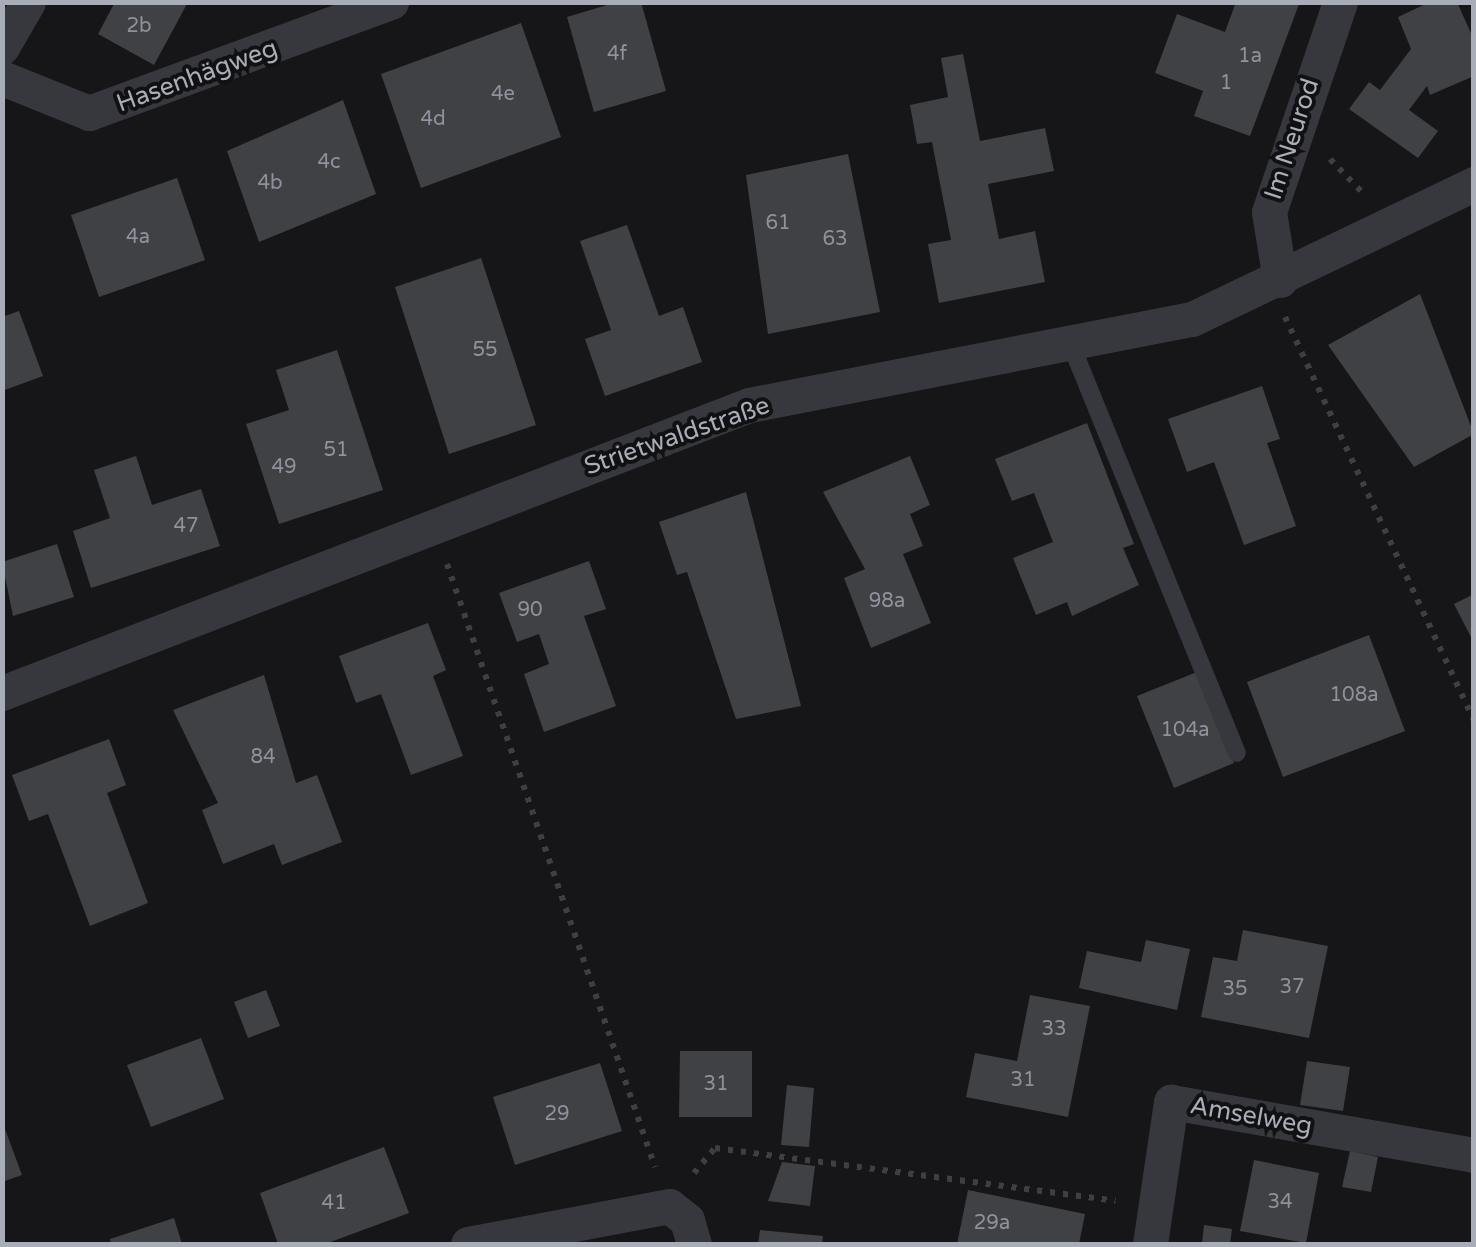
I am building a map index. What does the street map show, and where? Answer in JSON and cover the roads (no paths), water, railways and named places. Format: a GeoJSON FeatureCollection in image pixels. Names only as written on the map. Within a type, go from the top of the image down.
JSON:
{"type":"FeatureCollection","features":[{"type":"Feature","properties":{"kind":"street"},"geometry":{"type":"LineString","coordinates":[[2,47],[28,2]]}},
{"type":"Feature","properties":{"kind":"street","name":"Hasenhägweg"},"geometry":{"type":"LineString","coordinates":[[2,78],[90,113],[392,2]]}},
{"type":"Feature","properties":{"kind":"street","name":"Im Neurod"},"geometry":{"type":"LineString","coordinates":[[1274,282],[1270,212],[1292,128],[1340,2]]}},
{"type":"Feature","properties":{"kind":"street","name":"Strietwaldstraße"},"geometry":{"type":"LineString","coordinates":[[2,693],[749,406],[1072,347],[1192,320],[1474,184]]}},
{"type":"Feature","properties":{"kind":"street","name":"Amselweg"},"geometry":{"type":"LineString","coordinates":[[1150,1244],[1171,1102],[1474,1154]]}},
{"type":"Feature","properties":{"kind":"street"},"geometry":{"type":"LineString","coordinates":[[468,1244],[668,1206],[687,1220],[694,1244]]}},
{"type":"Feature","properties":{"kind":"lane"},"geometry":{"type":"LineString","coordinates":[[1072,347],[1237,753]]}}]}
